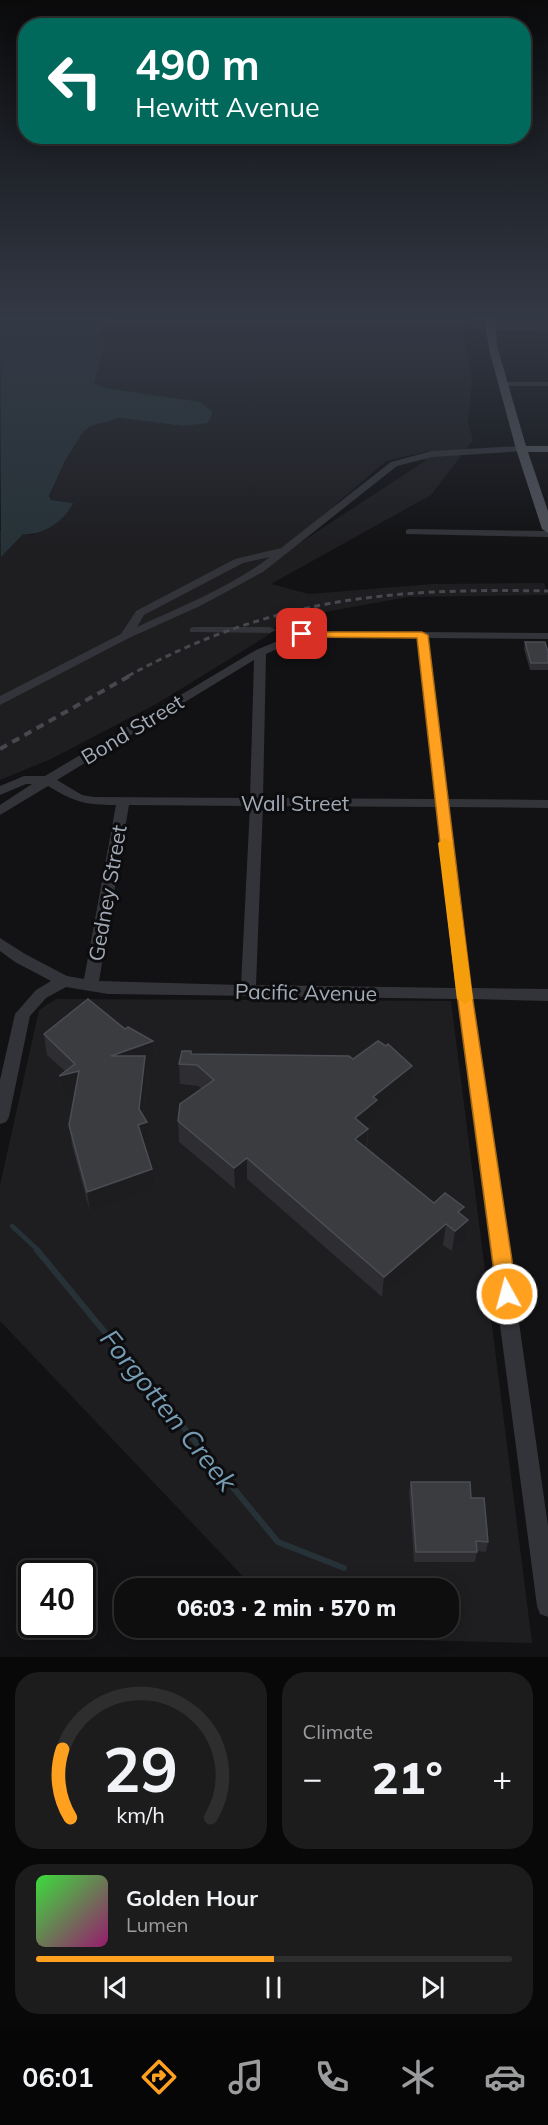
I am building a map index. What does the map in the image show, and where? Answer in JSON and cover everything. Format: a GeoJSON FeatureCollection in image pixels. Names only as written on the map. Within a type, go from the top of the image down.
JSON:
{"type":"FeatureCollection","features":[{"type":"Feature","properties":{"kind":"main road"},"geometry":{"type":"LineString","coordinates":[[506,393],[548,531]]}},
{"type":"Feature","properties":{"kind":"main road"},"geometry":{"type":"LineString","coordinates":[[521,449],[548,449]]}},
{"type":"Feature","properties":{"kind":"street"},"geometry":{"type":"LineString","coordinates":[[0,701],[125,636],[196,604],[259,570],[394,464],[432,454],[471,450],[521,449]]}},
{"type":"Feature","properties":{"kind":"street"},"geometry":{"type":"LineString","coordinates":[[409,532],[548,531]]}},
{"type":"Feature","properties":{"kind":"street"},"geometry":{"type":"LineString","coordinates":[[125,636],[140,613],[239,561],[284,550]]}},
{"type":"Feature","properties":{"kind":"street"},"geometry":{"type":"LineString","coordinates":[[175,595],[196,604]]}},
{"type":"Feature","properties":{"kind":"street"},"geometry":{"type":"LineString","coordinates":[[194,630],[270,630]]}},
{"type":"Feature","properties":{"kind":"street","name":"Bond Street"},"geometry":{"type":"LineString","coordinates":[[0,791],[24,780],[47,780],[260,652],[302,634],[422,635]]}},
{"type":"Feature","properties":{"kind":"street"},"geometry":{"type":"LineString","coordinates":[[548,636],[422,635],[464,994],[548,1606]]}},
{"type":"Feature","properties":{"kind":"street"},"geometry":{"type":"LineString","coordinates":[[248,990],[260,652]]}},
{"type":"Feature","properties":{"kind":"street"},"geometry":{"type":"LineString","coordinates":[[0,811],[47,780]]}},
{"type":"Feature","properties":{"kind":"street","name":"Wall Street"},"geometry":{"type":"LineString","coordinates":[[47,780],[78,798],[123,801],[548,804]]}},
{"type":"Feature","properties":{"kind":"street","name":"Gedney Street"},"geometry":{"type":"LineString","coordinates":[[91,985],[123,801]]}},
{"type":"Feature","properties":{"kind":"street","name":"Pacific Avenue"},"geometry":{"type":"LineString","coordinates":[[0,944],[20,958],[64,981],[91,985],[548,995]]}},
{"type":"Feature","properties":{"kind":"street"},"geometry":{"type":"LineString","coordinates":[[0,1117],[23,1014],[41,994],[64,981]]}},
{"type":"Feature","properties":{"kind":"shaded area"},"geometry":{"type":"Polygon","coordinates":[[[0,393],[142,393],[200,402],[213,412],[208,423],[183,426],[120,418],[91,426],[83,432],[65,461],[49,496],[51,500],[73,503],[69,510],[59,521],[45,530],[23,534],[1,557],[0,393]]]}},
{"type":"Feature","properties":{"kind":"shaded area"},"geometry":{"type":"Polygon","coordinates":[[[134,393],[471,393],[468,422],[473,440],[431,495],[271,584],[309,594],[432,584],[544,583],[548,595],[408,597],[280,620],[270,634],[158,703],[51,759],[0,780],[0,530],[33,535],[72,503],[51,500],[49,496],[65,461],[83,432],[91,426],[120,418],[183,426],[208,422],[213,412],[207,407],[134,393]],[[428,451],[386,461],[266,565],[425,461],[428,451]]]}},
{"type":"Feature","properties":{"kind":"shaded area"},"geometry":{"type":"Polygon","coordinates":[[[56,999],[451,1001],[532,1643],[339,1638],[459,1638],[459,1578],[244,1578],[0,1321],[0,1185],[39,1010],[56,999]]]}},
{"type":"Feature","properties":{"kind":"building"},"geometry":{"type":"Polygon","coordinates":[[[525,642],[545,642],[548,663],[531,663],[525,642]]]}},
{"type":"Feature","properties":{"kind":"building"},"geometry":{"type":"Polygon","coordinates":[[[88,999],[125,1029],[128,1027],[153,1041],[111,1056],[145,1056],[139,1109],[147,1122],[138,1125],[152,1169],[87,1192],[69,1125],[79,1071],[59,1076],[75,1064],[44,1034],[88,999]]]}},
{"type":"Feature","properties":{"kind":"building"},"geometry":{"type":"Polygon","coordinates":[[[378,1041],[386,1046],[388,1044],[412,1066],[373,1097],[377,1100],[355,1118],[368,1129],[355,1139],[434,1203],[445,1193],[464,1207],[458,1212],[468,1220],[455,1231],[446,1224],[384,1277],[247,1158],[234,1168],[178,1121],[180,1104],[214,1080],[197,1065],[179,1064],[182,1051],[191,1051],[191,1054],[349,1056],[353,1059],[378,1041]]]}},
{"type":"Feature","properties":{"kind":"building"},"geometry":{"type":"Polygon","coordinates":[[[411,1482],[470,1482],[471,1498],[484,1498],[488,1542],[476,1541],[477,1552],[416,1552],[411,1482]]]}},
{"type":"Feature","properties":{"kind":"waterway","name":"Forgotten Creek"},"geometry":{"type":"LineString","coordinates":[[12,1226],[39,1251]]}},
{"type":"Feature","properties":{"kind":"waterway","name":"Forgotten Creek"},"geometry":{"type":"LineString","coordinates":[[37,1250],[278,1542],[344,1568]]}},
{"type":"Feature","properties":{"kind":"railway"},"geometry":{"type":"LineString","coordinates":[[128,676],[181,650],[232,629],[282,614],[332,603],[435,592],[548,591]]}},
{"type":"Feature","properties":{"kind":"railway"},"geometry":{"type":"LineString","coordinates":[[0,749],[131,675]]}},
{"type":"Feature","properties":{"kind":"slow traffic"},"geometry":{"type":"LineString","coordinates":[[445,843],[465,999]]}},
{"type":"Feature","properties":{"kind":"route"},"geometry":{"type":"LineString","coordinates":[[302,634],[422,635],[464,994],[507,1294]]}}]}
